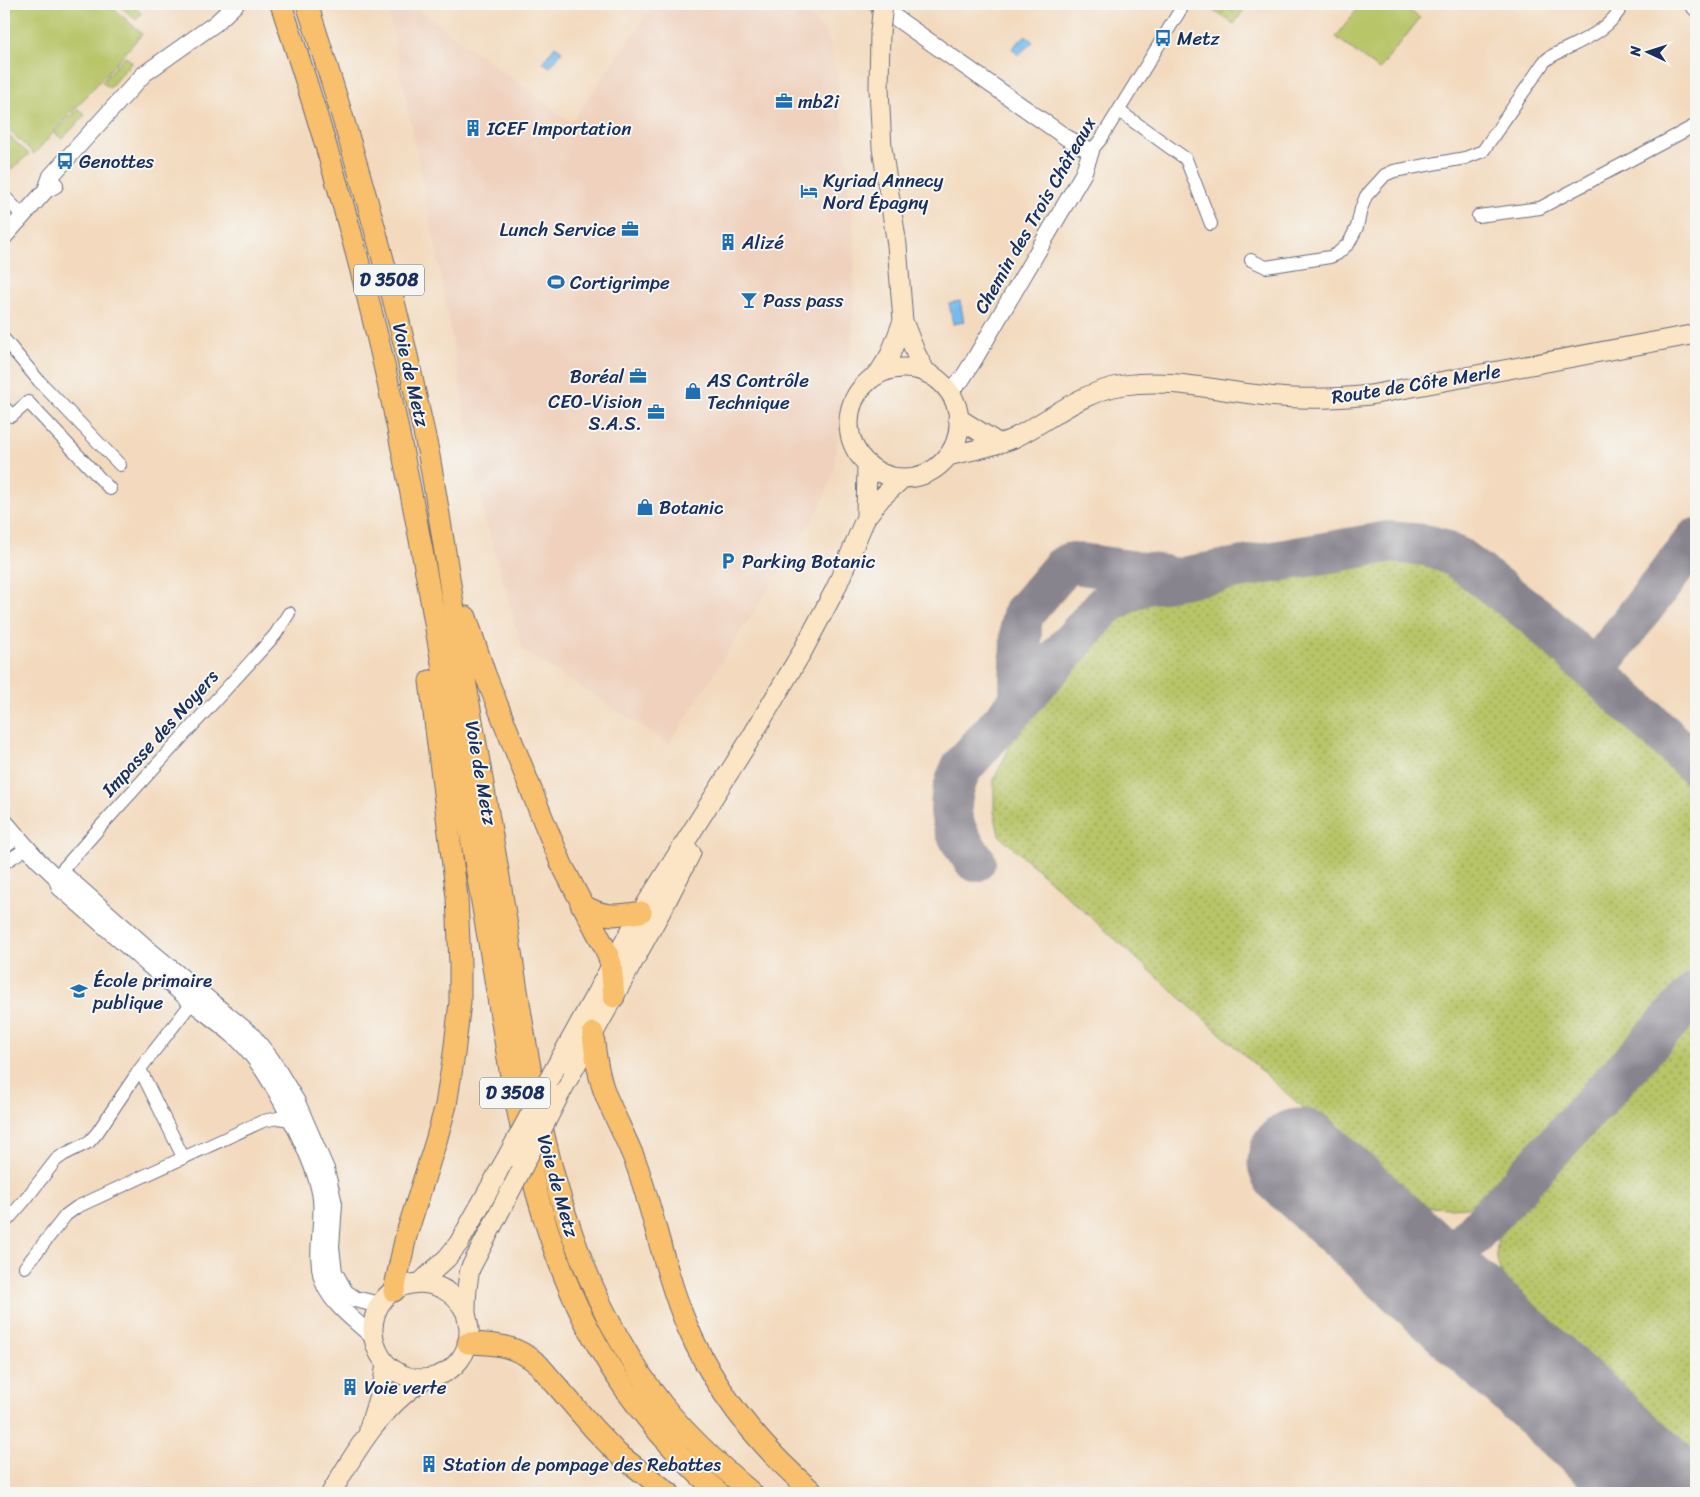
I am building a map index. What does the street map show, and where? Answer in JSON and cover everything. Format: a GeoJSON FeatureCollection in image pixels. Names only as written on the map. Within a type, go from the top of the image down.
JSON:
{"type":"FeatureCollection","features":[{"type":"Feature","properties":{"kind":"highway","name":"Voie de Metz"},"geometry":{"type":"LineString","coordinates":[[281,4],[320,125],[351,234],[374,321],[402,444],[515,1095],[543,1214],[573,1296],[585,1322],[613,1371],[627,1392],[670,1445],[696,1473],[719,1493]]}},
{"type":"Feature","properties":{"kind":"highway","name":"Voie de Metz"},"geometry":{"type":"LineString","coordinates":[[307,4],[347,127],[387,273],[427,449],[534,1086],[543,1131],[567,1222],[600,1305],[635,1366],[663,1405],[703,1450],[752,1493]]}},
{"type":"Feature","properties":{"kind":"highway"},"geometry":{"type":"LineString","coordinates":[[387,1298],[436,1141],[448,1091],[457,1031],[460,964],[457,897],[402,444]]}},
{"type":"Feature","properties":{"kind":"highway"},"geometry":{"type":"LineString","coordinates":[[447,562],[488,683],[545,825],[562,865],[611,964],[614,997]]}},
{"type":"Feature","properties":{"kind":"highway"},"geometry":{"type":"LineString","coordinates":[[581,904],[600,914],[618,916],[641,912]]}},
{"type":"Feature","properties":{"kind":"highway"},"geometry":{"type":"LineString","coordinates":[[593,1033],[597,1066],[606,1095],[636,1165],[677,1300],[694,1343],[720,1387],[747,1425],[784,1466],[814,1493]]}},
{"type":"Feature","properties":{"kind":"highway"},"geometry":{"type":"LineString","coordinates":[[468,1343],[502,1345],[528,1356],[551,1378],[618,1454],[670,1493]]}},
{"type":"Feature","properties":{"kind":"main road"},"geometry":{"type":"LineString","coordinates":[[883,4],[880,32],[879,88],[882,148],[897,245],[903,321],[926,373]]}},
{"type":"Feature","properties":{"kind":"main road"},"geometry":{"type":"LineString","coordinates":[[878,374],[890,355],[903,321]]}},
{"type":"Feature","properties":{"kind":"main road","name":"Route de Côte Merle"},"geometry":{"type":"LineString","coordinates":[[948,456],[1017,437],[1081,399],[1102,390],[1122,386],[1165,383],[1260,396],[1310,399],[1341,398],[1370,395],[1696,334]]}},
{"type":"Feature","properties":{"kind":"main road"},"geometry":{"type":"LineString","coordinates":[[910,368],[926,373],[940,382],[949,392],[956,406],[958,431],[948,456],[936,468],[920,476],[890,477],[878,472],[867,464],[856,451],[850,435],[849,417],[852,404],[858,392],[878,374],[894,369],[910,368]]}},
{"type":"Feature","properties":{"kind":"main road"},"geometry":{"type":"LineString","coordinates":[[958,418],[998,443]]}},
{"type":"Feature","properties":{"kind":"main road"},"geometry":{"type":"LineString","coordinates":[[866,518],[867,464]]}},
{"type":"Feature","properties":{"kind":"main road"},"geometry":{"type":"LineString","coordinates":[[420,1282],[447,1258],[459,1243],[641,912],[749,741],[828,604],[866,518],[881,498],[903,478]]}},
{"type":"Feature","properties":{"kind":"main road"},"geometry":{"type":"LineString","coordinates":[[466,1314],[467,1282],[470,1269],[560,1094],[664,906],[749,741]]}},
{"type":"Feature","properties":{"kind":"main road"},"geometry":{"type":"LineString","coordinates":[[420,1282],[439,1286],[448,1291],[462,1305],[469,1323],[468,1343],[464,1353],[452,1368],[434,1378],[414,1379],[404,1376],[386,1364],[378,1352],[373,1326],[387,1298],[411,1284],[420,1282]]}},
{"type":"Feature","properties":{"kind":"main road"},"geometry":{"type":"LineString","coordinates":[[367,1434],[383,1382],[386,1364]]}},
{"type":"Feature","properties":{"kind":"main road"},"geometry":{"type":"LineString","coordinates":[[331,1493],[367,1434],[408,1390],[425,1379]]}},
{"type":"Feature","properties":{"kind":"street"},"geometry":{"type":"LineString","coordinates":[[876,4],[1067,138],[1091,151]]}},
{"type":"Feature","properties":{"kind":"street","name":"Chemin des Trois Châteaux"},"geometry":{"type":"LineString","coordinates":[[949,392],[962,379],[974,360],[1083,174],[1091,151],[1119,111],[1184,4]]}},
{"type":"Feature","properties":{"kind":"street"},"geometry":{"type":"LineString","coordinates":[[1251,260],[1266,267],[1330,257],[1337,254],[1352,238],[1363,202],[1379,180],[1389,172],[1466,158],[1483,151],[1544,62],[1606,27],[1618,14],[1623,4]]}},
{"type":"Feature","properties":{"kind":"street"},"geometry":{"type":"LineString","coordinates":[[1689,4],[1696,11]]}},
{"type":"Feature","properties":{"kind":"street"},"geometry":{"type":"LineString","coordinates":[[4,236],[46,190],[58,183],[153,82],[171,55],[209,29],[231,9]]}},
{"type":"Feature","properties":{"kind":"street"},"geometry":{"type":"LineString","coordinates":[[1119,111],[1186,159],[1211,224]]}},
{"type":"Feature","properties":{"kind":"street"},"geometry":{"type":"LineString","coordinates":[[1478,216],[1540,208],[1696,126]]}},
{"type":"Feature","properties":{"kind":"street"},"geometry":{"type":"LineString","coordinates":[[4,196],[23,216]]}},
{"type":"Feature","properties":{"kind":"street"},"geometry":{"type":"LineString","coordinates":[[4,340],[39,381],[120,465]]}},
{"type":"Feature","properties":{"kind":"street"},"geometry":{"type":"LineString","coordinates":[[4,407],[12,416],[28,402],[110,489]]}},
{"type":"Feature","properties":{"kind":"street","name":"Impasse des Noyers"},"geometry":{"type":"LineString","coordinates":[[56,877],[275,635],[288,613]]}},
{"type":"Feature","properties":{"kind":"street"},"geometry":{"type":"LineString","coordinates":[[4,821],[22,843],[56,877],[68,878],[196,998],[234,1035],[261,1067],[290,1120],[319,1184],[322,1209],[320,1261],[321,1276],[325,1286],[331,1296],[374,1338]]}},
{"type":"Feature","properties":{"kind":"street"},"geometry":{"type":"LineString","coordinates":[[4,847],[22,843]]}},
{"type":"Feature","properties":{"kind":"street"},"geometry":{"type":"LineString","coordinates":[[4,863],[22,843]]}},
{"type":"Feature","properties":{"kind":"street"},"geometry":{"type":"LineString","coordinates":[[196,998],[252,1035],[271,1059],[297,1102],[326,1169],[330,1184],[334,1204],[331,1247],[334,1272],[345,1292],[355,1299],[387,1298]]}},
{"type":"Feature","properties":{"kind":"street"},"geometry":{"type":"LineString","coordinates":[[4,1224],[56,1160],[89,1142],[97,1133],[140,1069],[196,998]]}},
{"type":"Feature","properties":{"kind":"street"},"geometry":{"type":"LineString","coordinates":[[140,1069],[183,1157]]}},
{"type":"Feature","properties":{"kind":"street"},"geometry":{"type":"LineString","coordinates":[[25,1267],[71,1210],[263,1121],[278,1118],[290,1120]]}},
{"type":"Feature","properties":{"kind":"shaded area"},"geometry":{"type":"Polygon","coordinates":[[[387,4],[411,4],[571,122],[655,4],[797,4],[825,30],[832,50],[840,96],[855,244],[853,328],[833,473],[820,508],[669,744],[523,650],[483,511],[434,239],[387,4]]]}},
{"type":"Feature","properties":{"kind":"green space"},"geometry":{"type":"Polygon","coordinates":[[[16,4],[109,4],[142,34],[34,154],[4,125],[4,18],[16,4]]]}},
{"type":"Feature","properties":{"kind":"green space"},"geometry":{"type":"Polygon","coordinates":[[[118,4],[131,4],[141,13],[136,20],[118,4]]]}},
{"type":"Feature","properties":{"kind":"green space"},"geometry":{"type":"Polygon","coordinates":[[[1203,4],[1248,4],[1234,24],[1203,4]]]}},
{"type":"Feature","properties":{"kind":"green space"},"geometry":{"type":"Polygon","coordinates":[[[1361,4],[1407,4],[1407,9],[1420,18],[1379,70],[1336,37],[1361,4]]]}},
{"type":"Feature","properties":{"kind":"green space"},"geometry":{"type":"Polygon","coordinates":[[[125,56],[132,62],[109,88],[102,82],[125,56]]]}},
{"type":"Feature","properties":{"kind":"green space"},"geometry":{"type":"Polygon","coordinates":[[[78,109],[85,115],[62,139],[55,133],[78,109]]]}},
{"type":"Feature","properties":{"kind":"green space"},"geometry":{"type":"Polygon","coordinates":[[[4,132],[29,154],[6,174],[4,172],[4,132]]]}},
{"type":"Feature","properties":{"kind":"green space"},"geometry":{"type":"Polygon","coordinates":[[[1391,560],[1421,563],[1436,567],[1461,581],[1542,646],[1696,780],[1696,965],[1490,1193],[1467,1207],[1429,1207],[1398,1193],[999,835],[994,812],[994,779],[1013,740],[1101,635],[1126,616],[1173,596],[1391,560]]]}},
{"type":"Feature","properties":{"kind":"green space"},"geometry":{"type":"Polygon","coordinates":[[[1696,1022],[1696,1469],[1526,1312],[1502,1276],[1497,1252],[1498,1240],[1513,1213],[1696,1022]]]}},
{"type":"Feature","properties":{"kind":"water"},"geometry":{"type":"Polygon","coordinates":[[[1026,35],[1033,42],[1018,55],[1012,48],[1026,35]]]}},
{"type":"Feature","properties":{"kind":"water"},"geometry":{"type":"Polygon","coordinates":[[[555,46],[562,51],[550,67],[543,62],[555,46]]]}},
{"type":"Feature","properties":{"kind":"water"},"geometry":{"type":"Polygon","coordinates":[[[960,301],[964,322],[953,324],[949,303],[960,301]]]}},
{"type":"Feature","properties":{"kind":"taxiway"},"geometry":{"type":"LineString","coordinates":[[1594,671],[1696,539]]}},
{"type":"Feature","properties":{"kind":"taxiway"},"geometry":{"type":"LineString","coordinates":[[975,861],[959,837],[952,816],[952,794],[962,767],[1106,604],[1141,585],[1388,542],[1425,545],[1437,548],[1458,558],[1536,617],[1696,765]]}},
{"type":"Feature","properties":{"kind":"taxiway"},"geometry":{"type":"LineString","coordinates":[[1020,701],[1021,624],[1023,614],[1062,568],[1074,563],[1165,576]]}},
{"type":"Feature","properties":{"kind":"taxiway"},"geometry":{"type":"LineString","coordinates":[[1401,1251],[1424,1259],[1437,1259],[1460,1249],[1696,992]]}},
{"type":"Feature","properties":{"kind":"taxiway"},"geometry":{"type":"LineString","coordinates":[[1458,1304],[1453,1290],[1452,1276],[1454,1263],[1460,1249]]}},
{"type":"Feature","properties":{"kind":"runway"},"geometry":{"type":"LineString","coordinates":[[1300,1161],[1664,1493]]}},
{"type":"Feature","properties":{"kind":"place","name":"Metz"},"geometry":{"type":"Point","coordinates":[1163,38]}},
{"type":"Feature","properties":{"kind":"place","name":"mb2i"},"geometry":{"type":"Point","coordinates":[784,101]}},
{"type":"Feature","properties":{"kind":"place","name":"ICEF Importation"},"geometry":{"type":"Point","coordinates":[473,128]}},
{"type":"Feature","properties":{"kind":"place","name":"Genottes"},"geometry":{"type":"Point","coordinates":[65,161]}},
{"type":"Feature","properties":{"kind":"place","name":"Kyriad Annecy Nord Épagny"},"geometry":{"type":"Point","coordinates":[809,191]}},
{"type":"Feature","properties":{"kind":"place","name":"Lunch Service"},"geometry":{"type":"Point","coordinates":[630,229]}},
{"type":"Feature","properties":{"kind":"place","name":"Alizé"},"geometry":{"type":"Point","coordinates":[728,242]}},
{"type":"Feature","properties":{"kind":"place","name":"Cortigrimpe"},"geometry":{"type":"Point","coordinates":[556,282]}},
{"type":"Feature","properties":{"kind":"place","name":"Pass pass"},"geometry":{"type":"Point","coordinates":[749,300]}},
{"type":"Feature","properties":{"kind":"place","name":"Boréal"},"geometry":{"type":"Point","coordinates":[638,376]}},
{"type":"Feature","properties":{"kind":"place","name":"AS Contrôle Technique"},"geometry":{"type":"Point","coordinates":[693,391]}},
{"type":"Feature","properties":{"kind":"place","name":"CEO-Vision S.A.S."},"geometry":{"type":"Point","coordinates":[656,412]}},
{"type":"Feature","properties":{"kind":"place","name":"Botanic"},"geometry":{"type":"Point","coordinates":[645,507]}},
{"type":"Feature","properties":{"kind":"place","name":"Parking Botanic"},"geometry":{"type":"Point","coordinates":[728,561]}},
{"type":"Feature","properties":{"kind":"place","name":"École primaire publique"},"geometry":{"type":"Point","coordinates":[79,991]}},
{"type":"Feature","properties":{"kind":"place","name":"Voie verte"},"geometry":{"type":"Point","coordinates":[350,1387]}},
{"type":"Feature","properties":{"kind":"place","name":"Station de pompage des Rebattes"},"geometry":{"type":"Point","coordinates":[429,1464]}}]}
